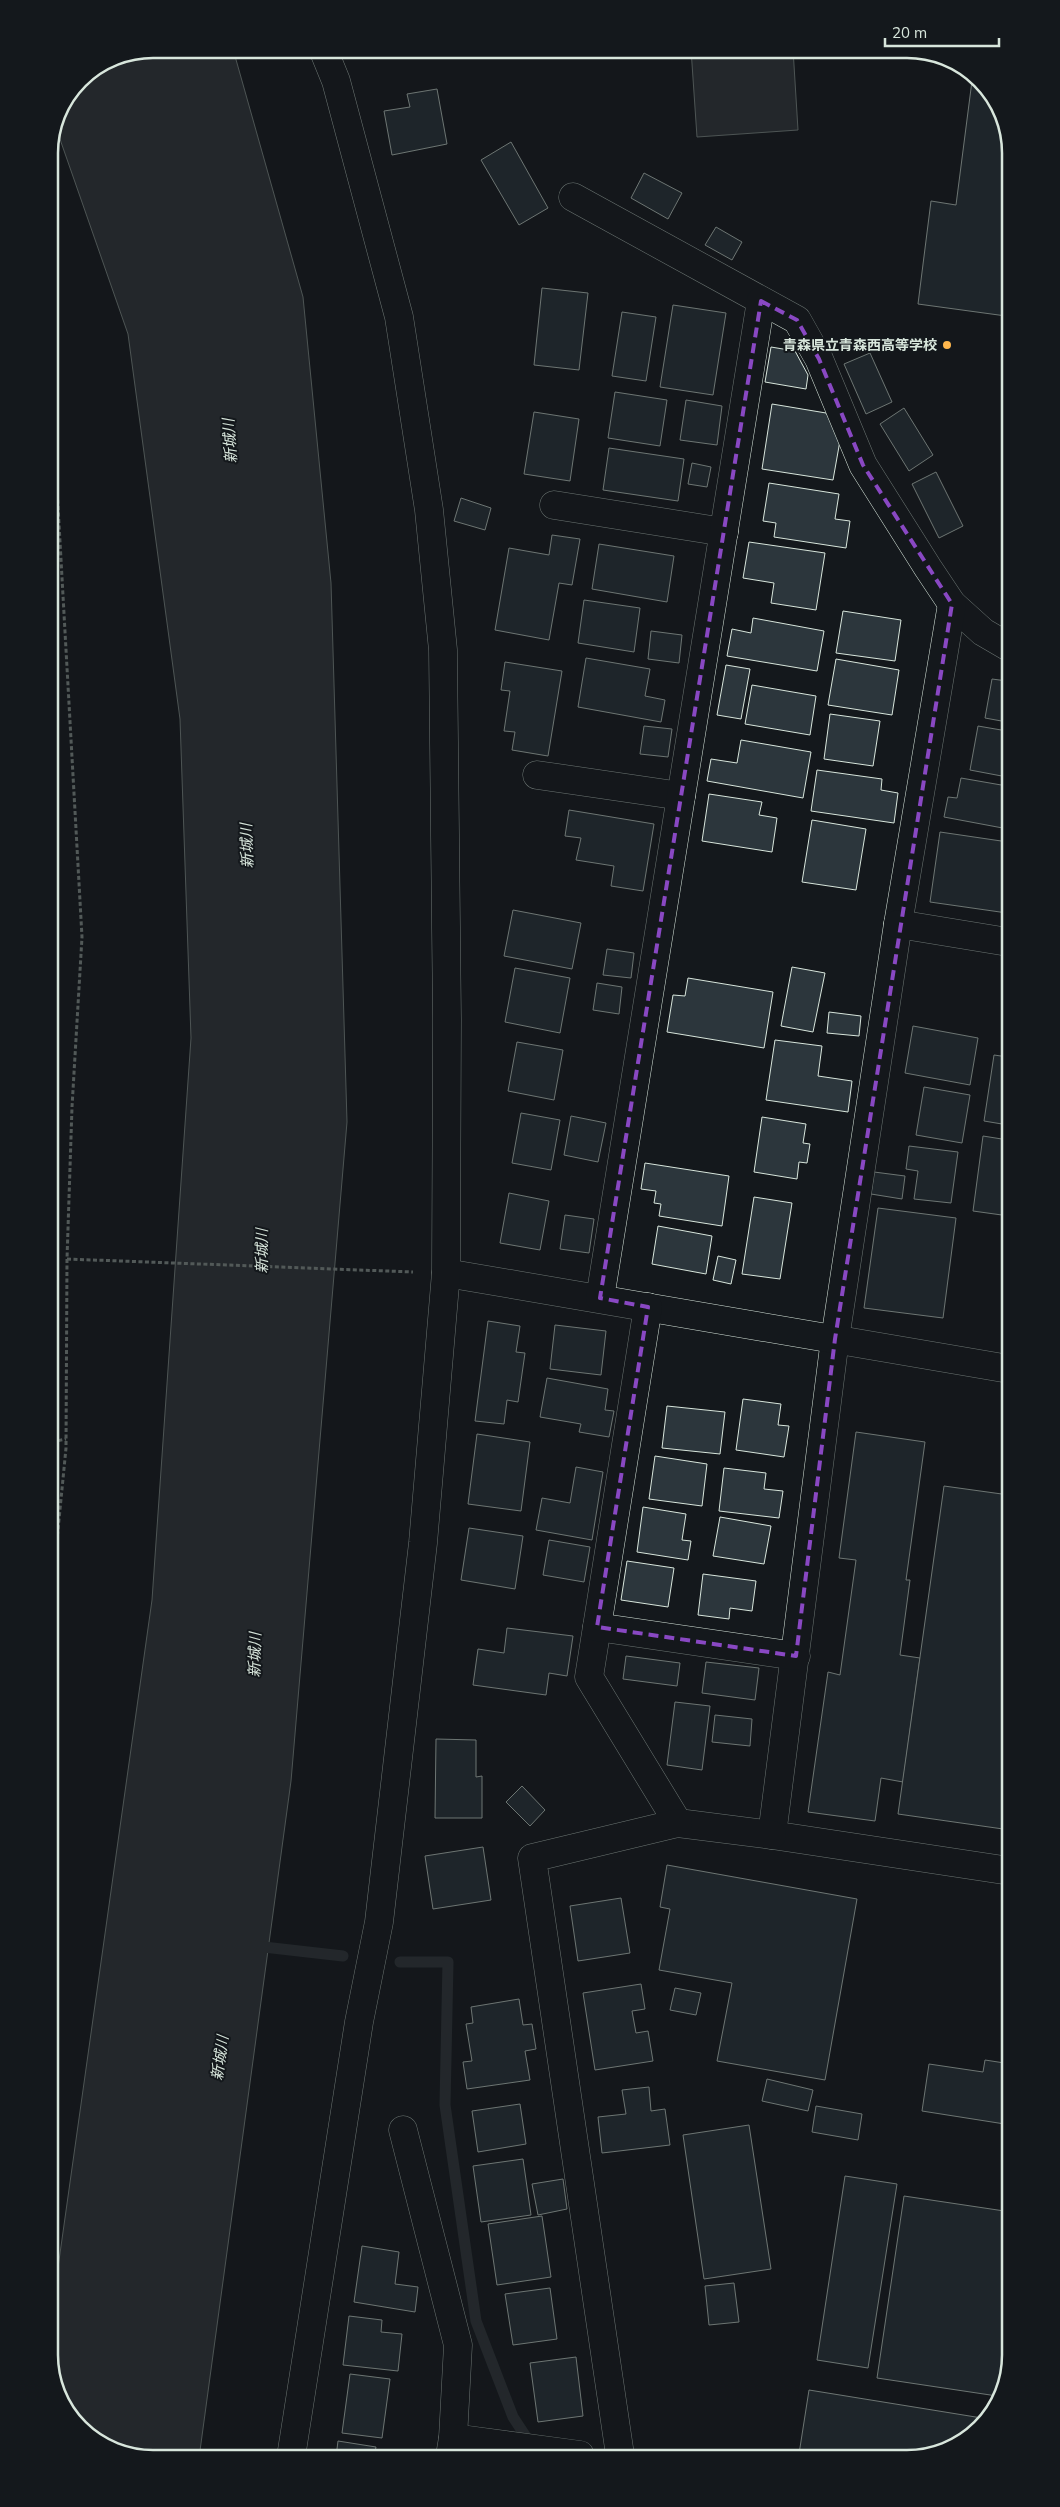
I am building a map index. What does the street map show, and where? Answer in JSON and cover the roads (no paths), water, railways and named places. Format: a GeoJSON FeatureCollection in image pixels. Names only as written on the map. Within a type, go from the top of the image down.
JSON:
{"type":"FeatureCollection","features":[{"type":"Feature","properties":{"kind":"street"},"geometry":{"type":"LineString","coordinates":[[292,2449],[359,2022],[379,1922],[423,1543],[446,1273],[448,1019],[443,650],[429,510],[399,317],[336,81],[327,58]]}},
{"type":"Feature","properties":{"kind":"street"},"geometry":{"type":"LineString","coordinates":[[573,197],[797,320],[818,358],[863,464],[952,604],[983,632],[1002,643]]}},
{"type":"Feature","properties":{"kind":"street"},"geometry":{"type":"LineString","coordinates":[[600,1298],[761,300]]}},
{"type":"Feature","properties":{"kind":"street"},"geometry":{"type":"LineString","coordinates":[[554,505],[724,532]]}},
{"type":"Feature","properties":{"kind":"street"},"geometry":{"type":"LineString","coordinates":[[772,1835],[835,1339],[898,924],[952,604]]}},
{"type":"Feature","properties":{"kind":"street"},"geometry":{"type":"LineString","coordinates":[[537,775],[681,796]]}},
{"type":"Feature","properties":{"kind":"street"},"geometry":{"type":"LineString","coordinates":[[898,924],[1002,941]]}},
{"type":"Feature","properties":{"kind":"street"},"geometry":{"type":"LineString","coordinates":[[446,1273],[1002,1368]]}},
{"type":"Feature","properties":{"kind":"street"},"geometry":{"type":"LineString","coordinates":[[648,1307],[590,1677],[678,1823]]}},
{"type":"Feature","properties":{"kind":"street"},"geometry":{"type":"LineString","coordinates":[[597,1627],[796,1656]]}},
{"type":"Feature","properties":{"kind":"street"},"geometry":{"type":"LineString","coordinates":[[619,2450],[532,1858],[678,1823],[772,1835],[1002,1870]]}},
{"type":"Feature","properties":{"kind":"street"},"geometry":{"type":"LineString","coordinates":[[403,2130],[458,2344],[452,2447],[521,2447],[540,2450]]}},
{"type":"Feature","properties":{"kind":"water","name":"新城川"},"geometry":{"type":"Polygon","coordinates":[[[236,58],[303,297],[331,583],[347,1122],[291,1781],[200,2449],[134,2448],[105,2437],[85,2422],[70,2402],[59,2373],[58,2361],[58,2268],[152,1600],[191,1038],[180,719],[128,334],[59,136],[67,110],[77,94],[99,73],[134,59],[236,58]]]}},
{"type":"Feature","properties":{"kind":"water"},"geometry":{"type":"Polygon","coordinates":[[[692,58],[794,58],[798,130],[697,137],[692,58]]]}},
{"type":"Feature","properties":{"kind":"waterway"},"geometry":{"type":"LineString","coordinates":[[255,1946],[343,1956]]}},
{"type":"Feature","properties":{"kind":"waterway"},"geometry":{"type":"LineString","coordinates":[[400,1962],[448,1962],[445,2105],[476,2321],[513,2417],[532,2446]]}},
{"type":"Feature","properties":{"kind":"place","name":"青森県立青森西高等学校"},"geometry":{"type":"Point","coordinates":[947,345]}}]}
